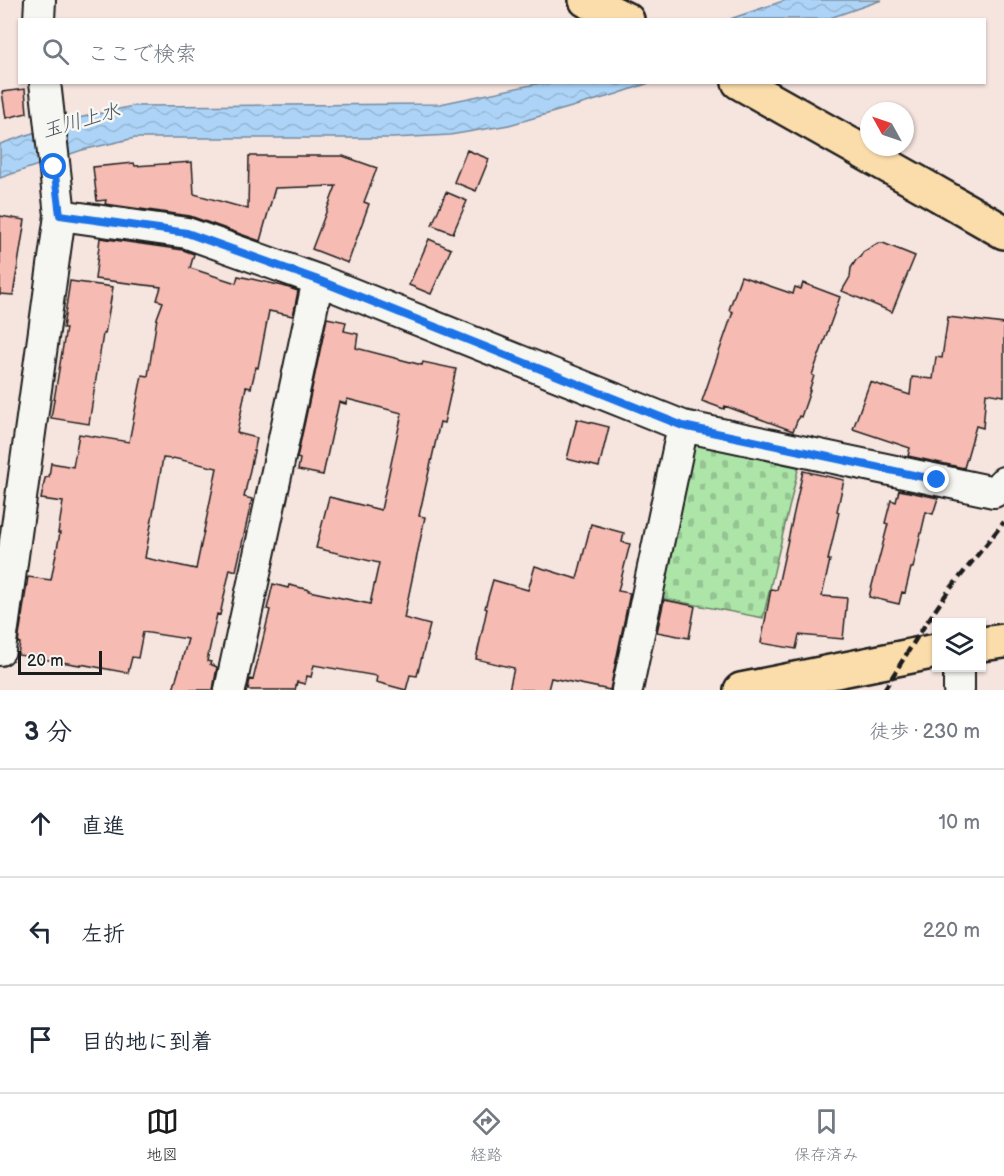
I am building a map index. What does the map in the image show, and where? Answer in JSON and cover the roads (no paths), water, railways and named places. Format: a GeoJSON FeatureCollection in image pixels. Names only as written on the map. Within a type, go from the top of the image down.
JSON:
{"type":"FeatureCollection","features":[{"type":"Feature","properties":{"kind":"main road"},"geometry":{"type":"LineString","coordinates":[[586,0],[623,18]]}},
{"type":"Feature","properties":{"kind":"main road"},"geometry":{"type":"LineString","coordinates":[[743,84],[1004,232]]}},
{"type":"Feature","properties":{"kind":"main road"},"geometry":{"type":"LineString","coordinates":[[986,643],[1004,641]]}},
{"type":"Feature","properties":{"kind":"main road"},"geometry":{"type":"LineString","coordinates":[[741,690],[932,652]]}},
{"type":"Feature","properties":{"kind":"street"},"geometry":{"type":"LineString","coordinates":[[39,18],[40,0]]}},
{"type":"Feature","properties":{"kind":"street"},"geometry":{"type":"LineString","coordinates":[[0,650],[60,215],[45,84]]}},
{"type":"Feature","properties":{"kind":"street"},"geometry":{"type":"LineString","coordinates":[[60,215],[187,233],[318,280],[683,426],[994,492],[1004,482]]}},
{"type":"Feature","properties":{"kind":"street"},"geometry":{"type":"LineString","coordinates":[[230,690],[318,280]]}},
{"type":"Feature","properties":{"kind":"street"},"geometry":{"type":"LineString","coordinates":[[627,690],[683,426]]}},
{"type":"Feature","properties":{"kind":"street"},"geometry":{"type":"LineString","coordinates":[[959,672],[959,690]]}},
{"type":"Feature","properties":{"kind":"water"},"geometry":{"type":"Polygon","coordinates":[[[786,0],[882,0],[830,18],[733,18],[786,0]]]}},
{"type":"Feature","properties":{"kind":"water","name":"玉川上水"},"geometry":{"type":"Polygon","coordinates":[[[536,84],[646,84],[509,125],[450,135],[393,138],[135,138],[82,150],[0,178],[0,144],[74,119],[133,106],[440,104],[536,84]]]}},
{"type":"Feature","properties":{"kind":"railway"},"geometry":{"type":"LineString","coordinates":[[884,690],[947,593],[1004,522]]}}]}
